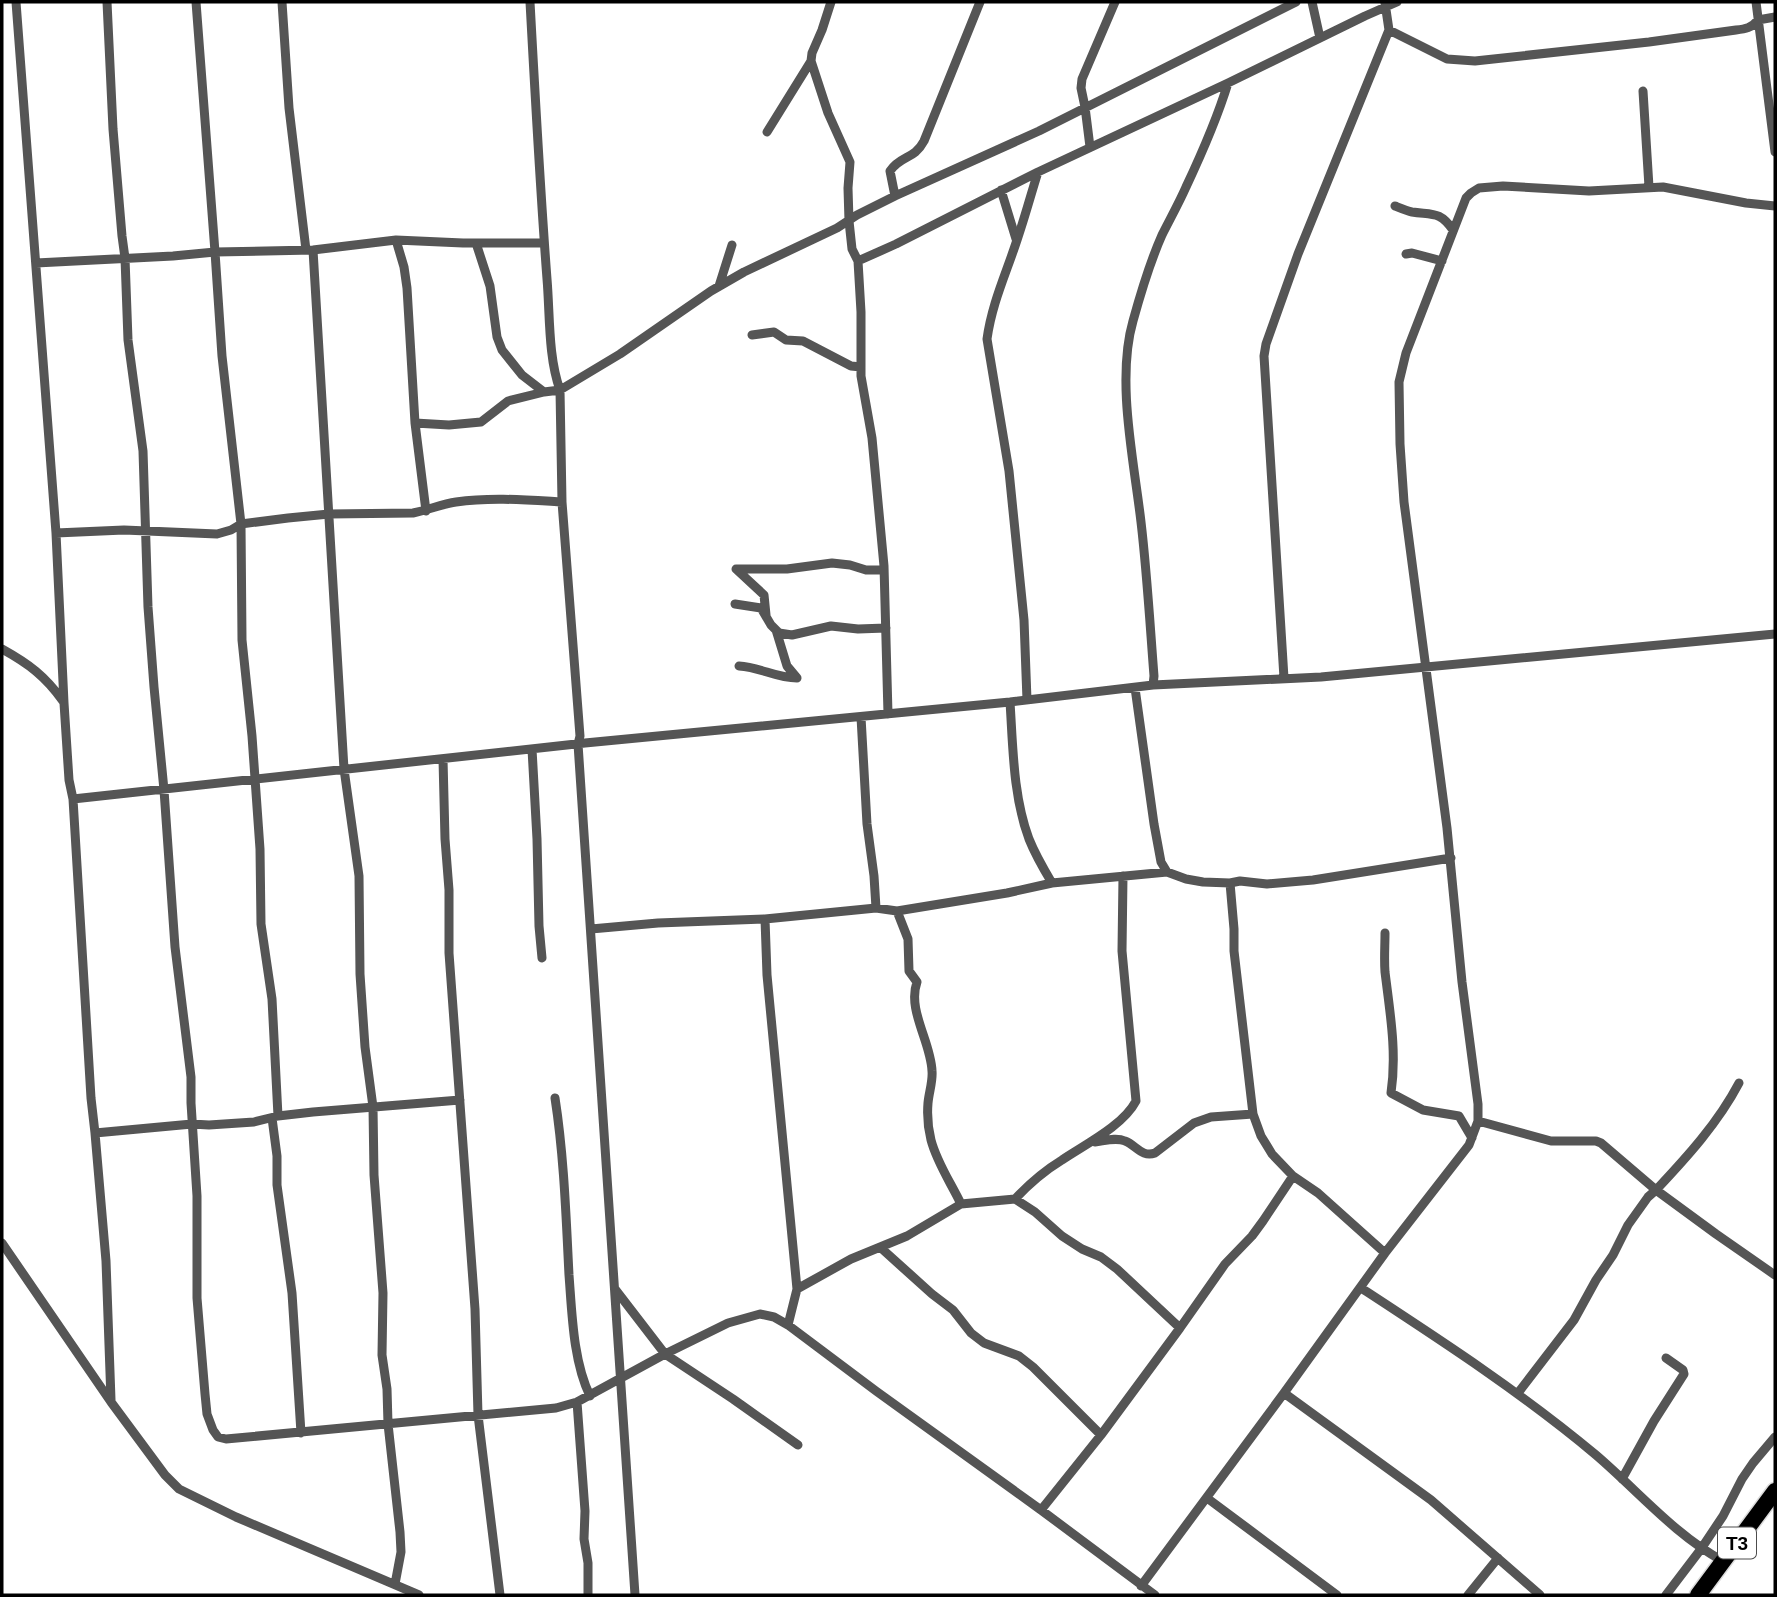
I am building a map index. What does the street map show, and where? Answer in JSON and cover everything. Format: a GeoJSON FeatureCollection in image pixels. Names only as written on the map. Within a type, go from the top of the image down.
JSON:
{"type":"FeatureCollection","features":[{"type":"Feature","properties":{"kind":"highway","name":"T3"},"geometry":{"type":"LineString","coordinates":[[1698,1595],[1773,1496]]}},
{"type":"Feature","properties":{"kind":"street"},"geometry":{"type":"LineString","coordinates":[[16,2],[55,533],[91,1098],[106,1261],[111,1402]]}},
{"type":"Feature","properties":{"kind":"street"},"geometry":{"type":"LineString","coordinates":[[107,2],[128,340],[141,430],[148,607],[175,947],[191,1077],[198,1223],[197,1298],[205,1394],[213,1430],[218,1437],[226,1439],[556,1408],[590,1396],[728,1323],[760,1314],[774,1317],[788,1325],[1155,1595]]}},
{"type":"Feature","properties":{"kind":"street"},"geometry":{"type":"LineString","coordinates":[[196,2],[222,356],[241,524],[242,640],[260,849],[261,924],[272,999],[277,1185],[292,1293],[301,1433]]}},
{"type":"Feature","properties":{"kind":"street"},"geometry":{"type":"LineString","coordinates":[[282,2],[289,108],[309,250],[329,514],[344,769],[359,876],[360,974],[365,1047],[373,1107],[374,1175],[383,1293],[382,1355],[401,1552],[395,1584]]}},
{"type":"Feature","properties":{"kind":"street"},"geometry":{"type":"LineString","coordinates":[[530,2],[544,243],[555,376],[560,390],[562,502],[580,736],[578,744],[635,1595]]}},
{"type":"Feature","properties":{"kind":"street"},"geometry":{"type":"LineString","coordinates":[[767,132],[811,61],[831,2]]}},
{"type":"Feature","properties":{"kind":"street"},"geometry":{"type":"LineString","coordinates":[[895,196],[890,171],[898,161],[918,152],[924,141],[980,2]]}},
{"type":"Feature","properties":{"kind":"street"},"geometry":{"type":"LineString","coordinates":[[1090,147],[1081,88],[1115,2]]}},
{"type":"Feature","properties":{"kind":"street"},"geometry":{"type":"LineString","coordinates":[[415,423],[449,425],[481,422],[508,401],[544,391],[560,390],[620,354],[719,286],[895,196],[1039,131],[1296,2]]}},
{"type":"Feature","properties":{"kind":"street"},"geometry":{"type":"LineString","coordinates":[[1312,2],[1320,38]]}},
{"type":"Feature","properties":{"kind":"street"},"geometry":{"type":"LineString","coordinates":[[858,261],[1386,4],[1397,2]]}},
{"type":"Feature","properties":{"kind":"street"},"geometry":{"type":"LineString","coordinates":[[1756,2],[1775,152]]}},
{"type":"Feature","properties":{"kind":"street"},"geometry":{"type":"LineString","coordinates":[[1284,678],[1275,505],[1264,369],[1266,344],[1298,254],[1389,30],[1386,4]]}},
{"type":"Feature","properties":{"kind":"street"},"geometry":{"type":"LineString","coordinates":[[1389,30],[1447,59],[1475,61],[1736,30],[1748,28],[1758,20],[1775,17]]}},
{"type":"Feature","properties":{"kind":"street"},"geometry":{"type":"LineString","coordinates":[[811,61],[828,113],[850,162],[849,221],[852,249],[858,261],[861,376],[872,438],[884,570],[888,713]]}},
{"type":"Feature","properties":{"kind":"street"},"geometry":{"type":"LineString","coordinates":[[1153,685],[1149,592],[1135,490],[1126,355],[1132,322],[1162,235],[1211,131],[1228,83]]}},
{"type":"Feature","properties":{"kind":"street"},"geometry":{"type":"LineString","coordinates":[[1643,91],[1649,187]]}},
{"type":"Feature","properties":{"kind":"street"},"geometry":{"type":"LineString","coordinates":[[1027,700],[1024,620],[1009,471],[987,339],[990,317],[1038,172]]}},
{"type":"Feature","properties":{"kind":"street"},"geometry":{"type":"LineString","coordinates":[[1142,1586],[1385,1253],[1463,1152],[1478,1121],[1451,858],[1404,502],[1399,382],[1406,352],[1466,198],[1479,188],[1503,186],[1589,191],[1663,187],[1775,206]]}},
{"type":"Feature","properties":{"kind":"street"},"geometry":{"type":"LineString","coordinates":[[1001,190],[1017,242]]}},
{"type":"Feature","properties":{"kind":"street"},"geometry":{"type":"LineString","coordinates":[[1395,206],[1446,219],[1453,230]]}},
{"type":"Feature","properties":{"kind":"street"},"geometry":{"type":"LineString","coordinates":[[36,263],[215,252],[309,250],[396,240],[544,243]]}},
{"type":"Feature","properties":{"kind":"street"},"geometry":{"type":"LineString","coordinates":[[396,240],[407,288],[415,423],[426,511]]}},
{"type":"Feature","properties":{"kind":"street"},"geometry":{"type":"LineString","coordinates":[[476,243],[490,286],[497,337],[502,350],[522,375],[544,391]]}},
{"type":"Feature","properties":{"kind":"street"},"geometry":{"type":"LineString","coordinates":[[719,286],[732,245]]}},
{"type":"Feature","properties":{"kind":"street"},"geometry":{"type":"LineString","coordinates":[[1406,254],[1412,253],[1442,261]]}},
{"type":"Feature","properties":{"kind":"street"},"geometry":{"type":"LineString","coordinates":[[752,335],[774,332],[786,340],[803,341],[851,366],[861,367]]}},
{"type":"Feature","properties":{"kind":"street"},"geometry":{"type":"LineString","coordinates":[[414,513],[424,494]]}},
{"type":"Feature","properties":{"kind":"street"},"geometry":{"type":"LineString","coordinates":[[55,533],[124,530],[217,534],[241,524],[329,514],[414,513],[453,502],[473,500],[562,502]]}},
{"type":"Feature","properties":{"kind":"street"},"geometry":{"type":"LineString","coordinates":[[765,615],[764,595],[736,569],[787,569],[832,563],[866,570],[884,570]]}},
{"type":"Feature","properties":{"kind":"street"},"geometry":{"type":"LineString","coordinates":[[735,604],[761,608],[776,631],[787,666],[797,678],[783,678],[753,667],[739,666]]}},
{"type":"Feature","properties":{"kind":"street"},"geometry":{"type":"LineString","coordinates":[[776,631],[792,635],[831,626],[886,628]]}},
{"type":"Feature","properties":{"kind":"street"},"geometry":{"type":"LineString","coordinates":[[73,799],[1153,685],[1321,677],[1775,634]]}},
{"type":"Feature","properties":{"kind":"street"},"geometry":{"type":"LineString","coordinates":[[2,649],[43,677],[64,703]]}},
{"type":"Feature","properties":{"kind":"street"},"geometry":{"type":"LineString","coordinates":[[1135,688],[1162,871]]}},
{"type":"Feature","properties":{"kind":"street"},"geometry":{"type":"LineString","coordinates":[[1010,702],[1021,812],[1038,860],[1052,883]]}},
{"type":"Feature","properties":{"kind":"street"},"geometry":{"type":"LineString","coordinates":[[861,717],[867,824],[876,908]]}},
{"type":"Feature","properties":{"kind":"street"},"geometry":{"type":"LineString","coordinates":[[532,749],[542,958]]}},
{"type":"Feature","properties":{"kind":"street"},"geometry":{"type":"LineString","coordinates":[[443,760],[449,953],[475,1309],[478,1415],[500,1595]]}},
{"type":"Feature","properties":{"kind":"street"},"geometry":{"type":"LineString","coordinates":[[591,929],[658,923],[765,919],[876,908],[897,911],[1052,883],[1162,871],[1203,882],[1240,881],[1267,884],[1313,880],[1451,858]]}},
{"type":"Feature","properties":{"kind":"street"},"geometry":{"type":"LineString","coordinates":[[1015,1199],[1041,1174],[1090,1143],[1133,1107],[1136,1101],[1122,951],[1123,876]]}},
{"type":"Feature","properties":{"kind":"street"},"geometry":{"type":"LineString","coordinates":[[1230,883],[1234,951],[1253,1114],[1261,1136],[1272,1154],[1293,1176],[1318,1192],[1385,1253]]}},
{"type":"Feature","properties":{"kind":"street"},"geometry":{"type":"LineString","coordinates":[[897,911],[908,939],[909,971],[917,982],[914,990],[920,1025],[930,1050],[932,1072],[928,1127],[940,1163],[961,1204]]}},
{"type":"Feature","properties":{"kind":"street"},"geometry":{"type":"LineString","coordinates":[[765,919],[767,975],[797,1289],[788,1325]]}},
{"type":"Feature","properties":{"kind":"street"},"geometry":{"type":"LineString","coordinates":[[1385,933],[1385,970],[1394,1045],[1391,1093],[1423,1110],[1459,1116],[1472,1138]]}},
{"type":"Feature","properties":{"kind":"street"},"geometry":{"type":"LineString","coordinates":[[1518,1393],[1574,1320],[1628,1225],[1648,1197],[1689,1154],[1729,1102],[1739,1083]]}},
{"type":"Feature","properties":{"kind":"street"},"geometry":{"type":"LineString","coordinates":[[555,1098],[561,1131],[571,1306],[580,1370],[590,1396]]}},
{"type":"Feature","properties":{"kind":"street"},"geometry":{"type":"LineString","coordinates":[[95,1133],[192,1124],[254,1122],[275,1117],[460,1100]]}},
{"type":"Feature","properties":{"kind":"street"},"geometry":{"type":"LineString","coordinates":[[1090,1143],[1125,1141],[1150,1155],[1194,1123],[1211,1118],[1253,1114]]}},
{"type":"Feature","properties":{"kind":"street"},"geometry":{"type":"LineString","coordinates":[[1478,1121],[1551,1141],[1601,1143],[1656,1190],[1774,1272]]}},
{"type":"Feature","properties":{"kind":"street"},"geometry":{"type":"LineString","coordinates":[[1041,1510],[1101,1435],[1225,1264],[1263,1222],[1293,1176]]}},
{"type":"Feature","properties":{"kind":"street"},"geometry":{"type":"LineString","coordinates":[[797,1289],[851,1259],[923,1228],[961,1204],[1015,1199],[1035,1212],[1062,1236],[1117,1269],[1180,1328]]}},
{"type":"Feature","properties":{"kind":"street"},"geometry":{"type":"LineString","coordinates":[[2,1243],[111,1402],[165,1475],[180,1489],[236,1517],[419,1595]]}},
{"type":"Feature","properties":{"kind":"street"},"geometry":{"type":"LineString","coordinates":[[881,1248],[953,1310],[971,1333],[984,1343],[1019,1356],[1033,1367],[1101,1435]]}},
{"type":"Feature","properties":{"kind":"street"},"geometry":{"type":"LineString","coordinates":[[615,1288],[665,1354],[798,1445]]}},
{"type":"Feature","properties":{"kind":"street"},"geometry":{"type":"LineString","coordinates":[[1361,1288],[1518,1393],[1597,1456],[1701,1549],[1723,1561]]}},
{"type":"Feature","properties":{"kind":"street"},"geometry":{"type":"LineString","coordinates":[[1622,1479],[1684,1374],[1683,1370],[1665,1357]]}},
{"type":"Feature","properties":{"kind":"street"},"geometry":{"type":"LineString","coordinates":[[1284,1393],[1431,1500],[1540,1595]]}},
{"type":"Feature","properties":{"kind":"street"},"geometry":{"type":"LineString","coordinates":[[577,1402],[588,1595]]}},
{"type":"Feature","properties":{"kind":"street"},"geometry":{"type":"LineString","coordinates":[[1666,1595],[1723,1516],[1753,1463],[1775,1437]]}},
{"type":"Feature","properties":{"kind":"street"},"geometry":{"type":"LineString","coordinates":[[1207,1498],[1337,1595]]}},
{"type":"Feature","properties":{"kind":"street"},"geometry":{"type":"LineString","coordinates":[[1468,1595],[1498,1558]]}}]}
